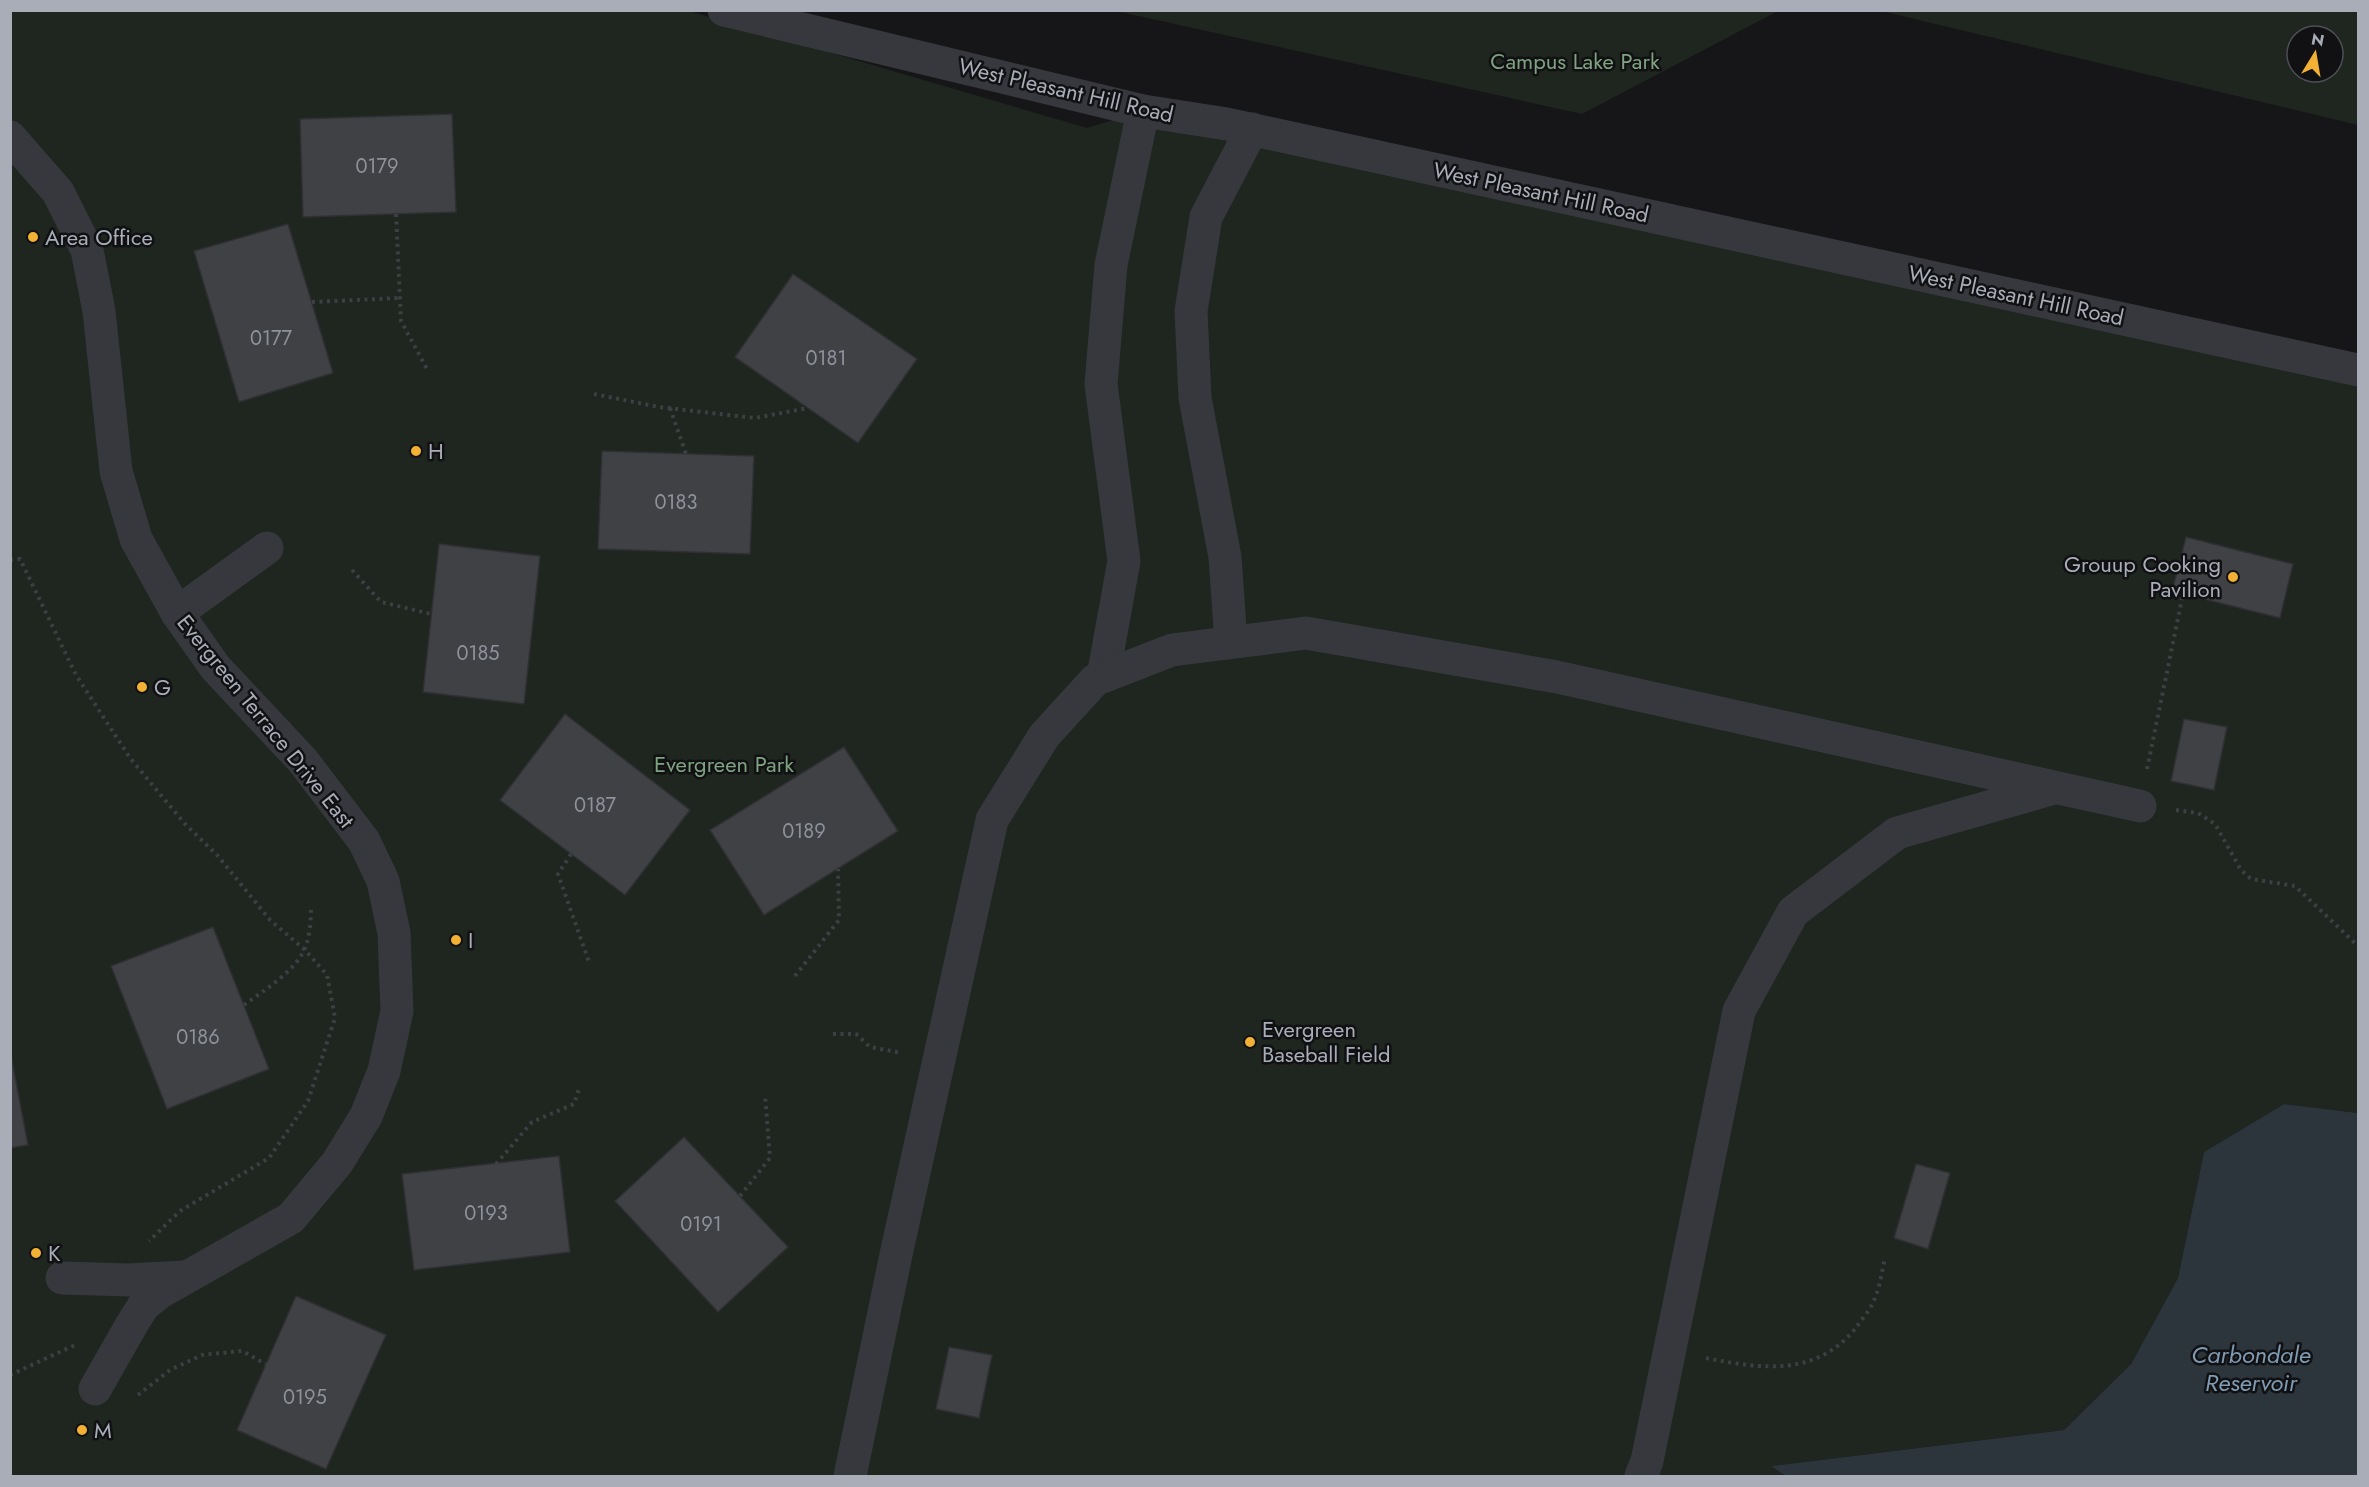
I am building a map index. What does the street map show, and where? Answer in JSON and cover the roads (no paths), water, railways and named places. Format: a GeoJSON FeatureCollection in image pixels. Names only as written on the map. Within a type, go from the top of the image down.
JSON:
{"type":"FeatureCollection","features":[{"type":"Feature","properties":{"kind":"street","name":"West Pleasant Hill Road"},"geometry":{"type":"LineString","coordinates":[[724,10],[1143,111],[1252,129],[2358,370]]}},
{"type":"Feature","properties":{"kind":"street"},"geometry":{"type":"LineString","coordinates":[[1103,677],[1124,561],[1101,384],[1111,265],[1143,111]]}},
{"type":"Feature","properties":{"kind":"street"},"geometry":{"type":"LineString","coordinates":[[1231,642],[1225,557],[1195,398],[1191,311],[1206,217],[1252,129]]}},
{"type":"Feature","properties":{"kind":"street","name":"Evergreen Terrace Drive East"},"geometry":{"type":"LineString","coordinates":[[10,136],[58,192],[87,250],[99,311],[116,471],[136,539],[177,613],[215,667],[303,761],[364,841],[383,881],[394,933],[397,1011],[384,1071],[366,1116],[338,1163],[291,1218],[159,1293],[144,1305],[94,1389]]}},
{"type":"Feature","properties":{"kind":"street"},"geometry":{"type":"LineString","coordinates":[[177,613],[267,548]]}},
{"type":"Feature","properties":{"kind":"street"},"geometry":{"type":"LineString","coordinates":[[850,1476],[899,1239],[992,820],[1044,736],[1095,680],[1172,650],[1306,633],[1534,673],[2140,806]]}},
{"type":"Feature","properties":{"kind":"street"},"geometry":{"type":"LineString","coordinates":[[1641,1476],[1647,1461],[1739,1011],[1793,912],[1897,833],[2055,787]]}},
{"type":"Feature","properties":{"kind":"street"},"geometry":{"type":"LineString","coordinates":[[62,1278],[128,1280],[191,1276]]}},
{"type":"Feature","properties":{"kind":"water","name":"Carbondale Reservoir"},"geometry":{"type":"Polygon","coordinates":[[[2284,1104],[2358,1113],[2358,1476],[1786,1476],[1771,1466],[2064,1430],[2131,1364],[2178,1278],[2204,1152],[2284,1104]]]}},
{"type":"Feature","properties":{"kind":"place","name":"Area Office"},"geometry":{"type":"Point","coordinates":[33,237]}},
{"type":"Feature","properties":{"kind":"place","name":"H"},"geometry":{"type":"Point","coordinates":[416,451]}},
{"type":"Feature","properties":{"kind":"place","name":"Grouup Cooking Pavilion"},"geometry":{"type":"Point","coordinates":[2233,577]}},
{"type":"Feature","properties":{"kind":"place","name":"G"},"geometry":{"type":"Point","coordinates":[142,687]}},
{"type":"Feature","properties":{"kind":"place","name":"I"},"geometry":{"type":"Point","coordinates":[456,940]}},
{"type":"Feature","properties":{"kind":"place","name":"Evergreen Baseball Field"},"geometry":{"type":"Point","coordinates":[1250,1042]}},
{"type":"Feature","properties":{"kind":"place","name":"K"},"geometry":{"type":"Point","coordinates":[36,1253]}},
{"type":"Feature","properties":{"kind":"place","name":"M"},"geometry":{"type":"Point","coordinates":[82,1430]}},
{"type":"Feature","properties":{"kind":"park label","name":"Campus Lake Park"},"geometry":{"type":"Point","coordinates":[1575,61]}},
{"type":"Feature","properties":{"kind":"park label","name":"Evergreen Park"},"geometry":{"type":"Point","coordinates":[724,764]}}]}
